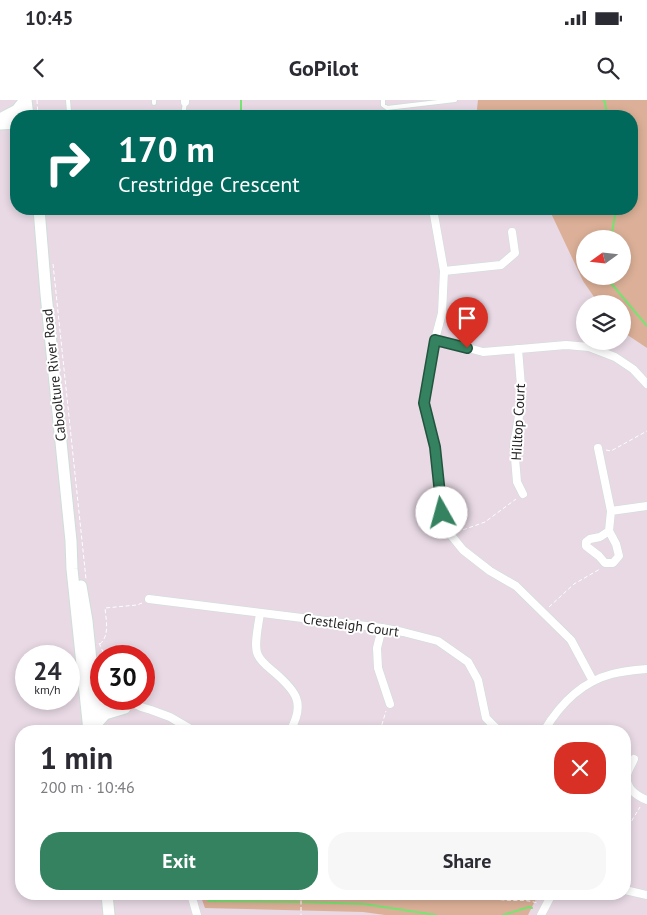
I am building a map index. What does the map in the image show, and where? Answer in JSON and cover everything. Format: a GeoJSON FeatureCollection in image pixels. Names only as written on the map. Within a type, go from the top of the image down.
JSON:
{"type":"FeatureCollection","features":[{"type":"Feature","properties":{"kind":"main road"},"geometry":{"type":"LineString","coordinates":[[17,110],[26,100]]}},
{"type":"Feature","properties":{"kind":"main road","name":"Caboolture River Road"},"geometry":{"type":"LineString","coordinates":[[39,215],[72,540],[72,569],[90,681]]}},
{"type":"Feature","properties":{"kind":"main road","name":"Caboolture River Road"},"geometry":{"type":"LineString","coordinates":[[72,540],[87,621],[90,651]]}},
{"type":"Feature","properties":{"kind":"main road","name":"Caboolture River Road"},"geometry":{"type":"LineString","coordinates":[[94,710],[95,725]]}},
{"type":"Feature","properties":{"kind":"main road"},"geometry":{"type":"LineString","coordinates":[[97,725],[102,717],[109,712],[117,710]]}},
{"type":"Feature","properties":{"kind":"main road"},"geometry":{"type":"LineString","coordinates":[[108,900],[109,915]]}},
{"type":"Feature","properties":{"kind":"street"},"geometry":{"type":"LineString","coordinates":[[434,215],[444,271],[442,313],[435,340],[424,403],[435,447],[442,513],[450,534],[463,550],[490,571],[516,586],[571,640],[593,681]]}},
{"type":"Feature","properties":{"kind":"street"},"geometry":{"type":"LineString","coordinates":[[444,271],[501,265],[515,253],[512,232]]}},
{"type":"Feature","properties":{"kind":"street"},"geometry":{"type":"LineString","coordinates":[[435,340],[483,352],[566,345],[589,347],[615,357],[633,369],[647,384]]}},
{"type":"Feature","properties":{"kind":"street","name":"Hilltop Court"},"geometry":{"type":"LineString","coordinates":[[518,349],[522,398],[514,446],[517,482],[523,494]]}},
{"type":"Feature","properties":{"kind":"street"},"geometry":{"type":"LineString","coordinates":[[598,448],[611,511],[610,532],[616,544],[618,556],[613,563],[605,563],[586,546],[586,542],[610,532]]}},
{"type":"Feature","properties":{"kind":"street"},"geometry":{"type":"LineString","coordinates":[[611,511],[647,506]]}},
{"type":"Feature","properties":{"kind":"street","name":"Crestleigh Court"},"geometry":{"type":"LineString","coordinates":[[149,599],[382,628],[438,641],[468,662],[478,680],[486,718],[493,725]]}},
{"type":"Feature","properties":{"kind":"street"},"geometry":{"type":"LineString","coordinates":[[260,613],[256,651],[262,662],[291,688],[296,696],[297,716],[293,725]]}},
{"type":"Feature","properties":{"kind":"street"},"geometry":{"type":"LineString","coordinates":[[382,628],[378,648],[378,668],[390,704]]}},
{"type":"Feature","properties":{"kind":"street"},"geometry":{"type":"LineString","coordinates":[[548,725],[562,704],[576,691],[593,681],[610,674],[647,669]]}},
{"type":"Feature","properties":{"kind":"street"},"geometry":{"type":"LineString","coordinates":[[151,710],[161,713],[179,725]]}},
{"type":"Feature","properties":{"kind":"street"},"geometry":{"type":"LineString","coordinates":[[631,766],[634,759]]}},
{"type":"Feature","properties":{"kind":"street"},"geometry":{"type":"LineString","coordinates":[[631,790],[646,800]]}},
{"type":"Feature","properties":{"kind":"street"},"geometry":{"type":"LineString","coordinates":[[631,891],[647,895]]}},
{"type":"Feature","properties":{"kind":"street"},"geometry":{"type":"LineString","coordinates":[[193,900],[197,915]]}},
{"type":"Feature","properties":{"kind":"street"},"geometry":{"type":"LineString","coordinates":[[540,915],[549,900]]}},
{"type":"Feature","properties":{"kind":"lane"},"geometry":{"type":"LineString","coordinates":[[382,100],[383,105],[387,108],[455,100]]}},
{"type":"Feature","properties":{"kind":"path"},"geometry":{"type":"LineString","coordinates":[[53,261],[86,582]]}},
{"type":"Feature","properties":{"kind":"path"},"geometry":{"type":"LineString","coordinates":[[598,448],[611,451],[647,431]]}},
{"type":"Feature","properties":{"kind":"path"},"geometry":{"type":"LineString","coordinates":[[450,534],[485,522],[523,494]]}},
{"type":"Feature","properties":{"kind":"path"},"geometry":{"type":"LineString","coordinates":[[543,613],[574,584],[601,569],[605,563]]}},
{"type":"Feature","properties":{"kind":"path"},"geometry":{"type":"LineString","coordinates":[[96,637],[100,644],[104,641],[106,632],[104,608],[137,605],[149,599]]}},
{"type":"Feature","properties":{"kind":"path"},"geometry":{"type":"LineString","coordinates":[[381,725],[390,704]]}},
{"type":"Feature","properties":{"kind":"path"},"geometry":{"type":"LineString","coordinates":[[631,823],[646,800]]}},
{"type":"Feature","properties":{"kind":"path"},"geometry":{"type":"LineString","coordinates":[[301,900],[301,915]]}},
{"type":"Feature","properties":{"kind":"path"},"geometry":{"type":"LineString","coordinates":[[507,900],[529,900],[537,903]]}},
{"type":"Feature","properties":{"kind":"shaded area"},"geometry":{"type":"Polygon","coordinates":[[[478,100],[647,100],[647,348],[631,337],[631,295],[593,295],[586,285],[631,285],[631,230],[576,230],[576,266],[552,215],[638,215],[638,110],[477,109],[478,100]]]}},
{"type":"Feature","properties":{"kind":"shaded area"},"geometry":{"type":"Polygon","coordinates":[[[202,900],[536,900],[528,915],[385,915],[363,912],[205,908],[202,900]]]}},
{"type":"Feature","properties":{"kind":"waterway"},"geometry":{"type":"LineString","coordinates":[[241,100],[241,110]]}},
{"type":"Feature","properties":{"kind":"waterway"},"geometry":{"type":"LineString","coordinates":[[603,100],[606,110]]}},
{"type":"Feature","properties":{"kind":"waterway"},"geometry":{"type":"LineString","coordinates":[[612,230],[615,215]]}},
{"type":"Feature","properties":{"kind":"waterway"},"geometry":{"type":"LineString","coordinates":[[613,285],[647,326]]}},
{"type":"Feature","properties":{"kind":"waterway"},"geometry":{"type":"LineString","coordinates":[[208,901],[299,902]]}},
{"type":"Feature","properties":{"kind":"waterway"},"geometry":{"type":"LineString","coordinates":[[303,902],[364,904],[436,915]]}},
{"type":"Feature","properties":{"kind":"waterway"},"geometry":{"type":"LineString","coordinates":[[503,915],[529,907],[532,908]]}},
{"type":"Feature","properties":{"kind":"route"},"geometry":{"type":"LineString","coordinates":[[442,513],[435,447],[424,403],[435,340],[467,348]]}}]}
